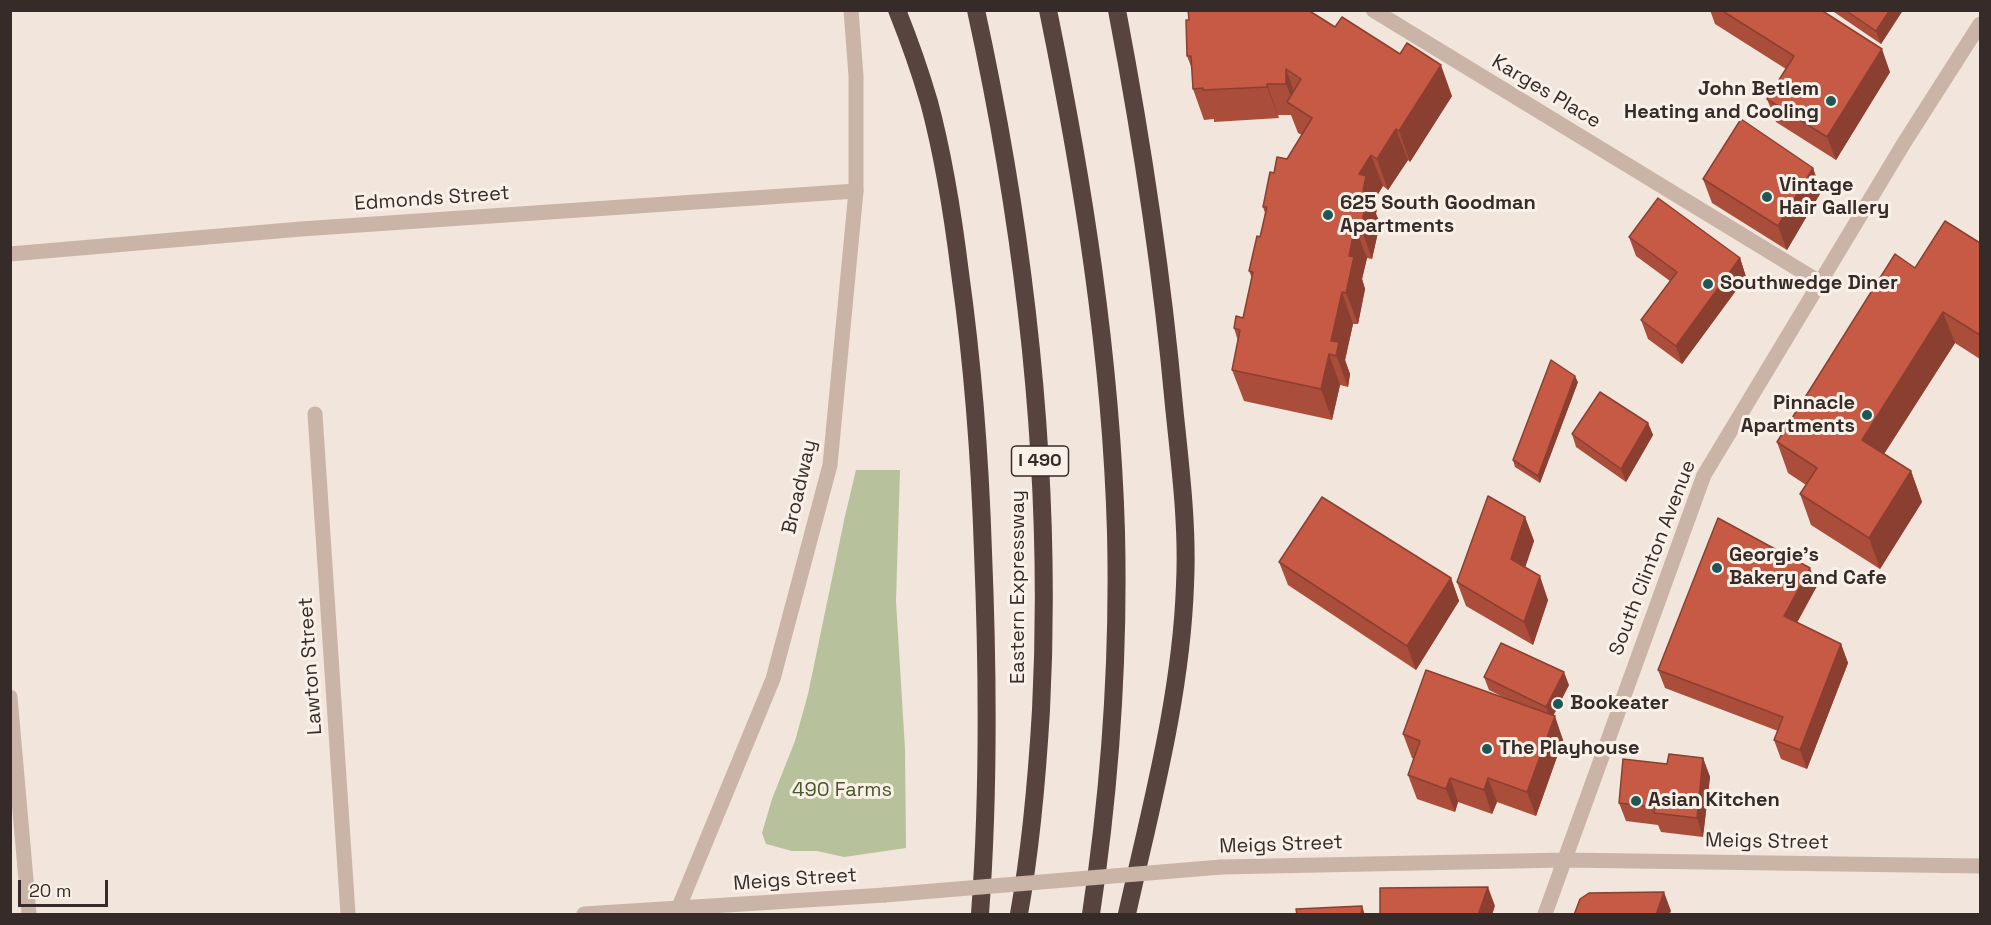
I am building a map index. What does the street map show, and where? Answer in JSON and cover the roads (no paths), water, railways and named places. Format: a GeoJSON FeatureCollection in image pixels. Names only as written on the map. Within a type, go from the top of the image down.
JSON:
{"type":"FeatureCollection","features":[{"type":"Feature","properties":{"kind":"highway"},"geometry":{"type":"LineString","coordinates":[[897,10],[929,102],[945,175],[963,290],[974,395],[981,487],[987,655],[986,808],[980,915]]}},
{"type":"Feature","properties":{"kind":"highway","name":"Eastern Expressway"},"geometry":{"type":"LineString","coordinates":[[976,10],[1001,140],[1026,305],[1043,524],[1044,632],[1039,742],[1028,855],[1019,915]]}},
{"type":"Feature","properties":{"kind":"highway"},"geometry":{"type":"LineString","coordinates":[[1048,10],[1074,148],[1092,267],[1109,422],[1116,530],[1114,695],[1100,861],[1091,915]]}},
{"type":"Feature","properties":{"kind":"highway"},"geometry":{"type":"LineString","coordinates":[[1117,10],[1140,140],[1170,362],[1185,533],[1182,635],[1172,705],[1127,915]]}},
{"type":"Feature","properties":{"kind":"street","name":"Broadway"},"geometry":{"type":"LineString","coordinates":[[678,912],[773,679],[830,465],[856,191],[856,76],[851,10]]}},
{"type":"Feature","properties":{"kind":"street","name":"Karges Place"},"geometry":{"type":"LineString","coordinates":[[1373,10],[1821,283]]}},
{"type":"Feature","properties":{"kind":"street","name":"South Clinton Avenue"},"geometry":{"type":"LineString","coordinates":[[1545,915],[1704,475],[1904,143],[1980,24]]}},
{"type":"Feature","properties":{"kind":"street","name":"Edmonds Street"},"geometry":{"type":"LineString","coordinates":[[10,254],[313,228],[856,191]]}},
{"type":"Feature","properties":{"kind":"street","name":"Lawton Street"},"geometry":{"type":"LineString","coordinates":[[315,414],[348,915]]}},
{"type":"Feature","properties":{"kind":"street"},"geometry":{"type":"LineString","coordinates":[[10,697],[29,915]]}},
{"type":"Feature","properties":{"kind":"street","name":"Meigs Street"},"geometry":{"type":"LineString","coordinates":[[584,915],[678,912],[1221,867],[1565,860],[1980,866]]}},
{"type":"Feature","properties":{"kind":"place","name":"John Betlem Heating and Cooling"},"geometry":{"type":"Point","coordinates":[1831,101]}},
{"type":"Feature","properties":{"kind":"place","name":"Vintage Hair Gallery"},"geometry":{"type":"Point","coordinates":[1767,197]}},
{"type":"Feature","properties":{"kind":"place","name":"625 South Goodman Apartments"},"geometry":{"type":"Point","coordinates":[1328,215]}},
{"type":"Feature","properties":{"kind":"place","name":"Southwedge Diner"},"geometry":{"type":"Point","coordinates":[1708,284]}},
{"type":"Feature","properties":{"kind":"place","name":"Pinnacle Apartments"},"geometry":{"type":"Point","coordinates":[1867,415]}},
{"type":"Feature","properties":{"kind":"place","name":"Georgie's Bakery and Cafe"},"geometry":{"type":"Point","coordinates":[1717,568]}},
{"type":"Feature","properties":{"kind":"place","name":"Bookeater"},"geometry":{"type":"Point","coordinates":[1558,704]}},
{"type":"Feature","properties":{"kind":"place","name":"The Playhouse"},"geometry":{"type":"Point","coordinates":[1487,749]}},
{"type":"Feature","properties":{"kind":"place","name":"Asian Kitchen"},"geometry":{"type":"Point","coordinates":[1636,801]}},
{"type":"Feature","properties":{"kind":"park label","name":"490 Farms"},"geometry":{"type":"Point","coordinates":[842,791]}}]}
